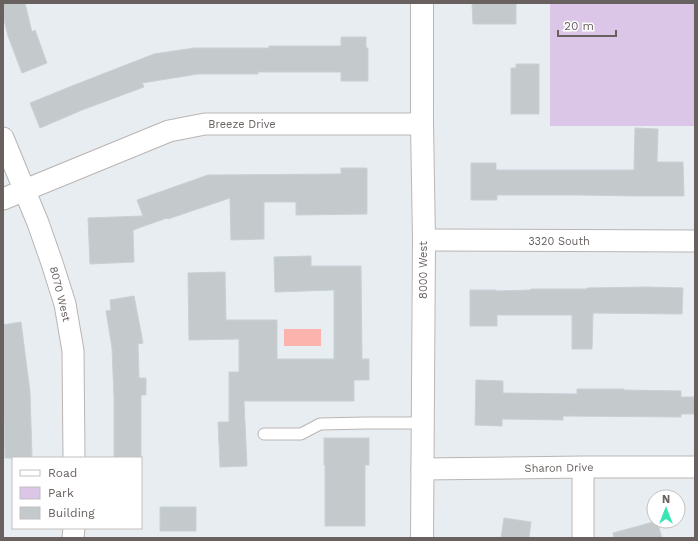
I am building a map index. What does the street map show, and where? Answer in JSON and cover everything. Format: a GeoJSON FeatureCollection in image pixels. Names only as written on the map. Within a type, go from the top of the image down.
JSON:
{"type":"FeatureCollection","features":[{"type":"Feature","properties":{"kind":"street","name":"8000 West"},"geometry":{"type":"LineString","coordinates":[[422,3],[424,240],[422,538]]}},
{"type":"Feature","properties":{"kind":"street","name":"Breeze Drive"},"geometry":{"type":"LineString","coordinates":[[3,199],[169,131],[205,124],[422,124]]}},
{"type":"Feature","properties":{"kind":"street","name":"8070 West"},"geometry":{"type":"LineString","coordinates":[[3,138],[38,223],[65,304],[72,352],[74,457]]}},
{"type":"Feature","properties":{"kind":"street","name":"3320 South"},"geometry":{"type":"LineString","coordinates":[[424,240],[695,241]]}},
{"type":"Feature","properties":{"kind":"street"},"geometry":{"type":"LineString","coordinates":[[583,467],[583,538]]}},
{"type":"Feature","properties":{"kind":"street","name":"Sharon Drive"},"geometry":{"type":"LineString","coordinates":[[422,469],[695,467]]}},
{"type":"Feature","properties":{"kind":"lane"},"geometry":{"type":"LineString","coordinates":[[264,434],[301,434],[320,424],[423,423]]}},
{"type":"Feature","properties":{"kind":"green space"},"geometry":{"type":"Polygon","coordinates":[[[550,3],[695,3],[695,126],[550,126],[550,3]]]}},
{"type":"Feature","properties":{"kind":"shaded area"},"geometry":{"type":"Polygon","coordinates":[[[284,329],[321,329],[321,346],[284,346],[284,329]]]}},
{"type":"Feature","properties":{"kind":"building"},"geometry":{"type":"Polygon","coordinates":[[[3,3],[25,3],[32,32],[35,30],[47,63],[22,73],[8,36],[3,15],[3,3]]]}},
{"type":"Feature","properties":{"kind":"building"},"geometry":{"type":"Polygon","coordinates":[[[472,3],[516,3],[516,24],[473,24],[472,3]]]}},
{"type":"Feature","properties":{"kind":"building"},"geometry":{"type":"Polygon","coordinates":[[[341,37],[366,37],[366,48],[368,48],[368,81],[341,81],[341,72],[198,74],[142,83],[144,87],[82,110],[40,128],[30,103],[154,54],[194,48],[341,46],[341,37]]]}},
{"type":"Feature","properties":{"kind":"building"},"geometry":{"type":"Polygon","coordinates":[[[516,64],[539,64],[539,114],[511,114],[511,68],[516,68],[516,64]]]}},
{"type":"Feature","properties":{"kind":"building"},"geometry":{"type":"Polygon","coordinates":[[[635,128],[658,129],[657,162],[683,162],[684,196],[497,195],[497,200],[471,200],[471,163],[496,163],[496,170],[634,170],[635,128]]]}},
{"type":"Feature","properties":{"kind":"building"},"geometry":{"type":"Polygon","coordinates":[[[341,168],[367,168],[367,214],[296,215],[296,202],[264,202],[264,239],[231,240],[230,198],[133,230],[134,262],[90,264],[88,218],[143,216],[137,200],[208,175],[341,174],[341,168]]]}},
{"type":"Feature","properties":{"kind":"building"},"geometry":{"type":"Polygon","coordinates":[[[311,256],[311,266],[361,266],[362,359],[369,359],[369,380],[354,380],[354,401],[244,401],[247,466],[220,467],[218,422],[229,422],[229,372],[239,372],[239,339],[189,340],[188,273],[225,272],[226,320],[277,320],[277,359],[334,359],[334,290],[275,292],[274,257],[311,256]]]}},
{"type":"Feature","properties":{"kind":"building"},"geometry":{"type":"Polygon","coordinates":[[[647,287],[683,288],[682,314],[593,313],[592,349],[572,349],[572,315],[497,315],[497,326],[470,326],[470,290],[496,291],[647,287]]]}},
{"type":"Feature","properties":{"kind":"building"},"geometry":{"type":"Polygon","coordinates":[[[134,296],[143,343],[138,344],[139,378],[146,378],[146,395],[141,395],[141,457],[114,457],[112,348],[106,311],[111,310],[110,300],[134,296]]]}},
{"type":"Feature","properties":{"kind":"building"},"geometry":{"type":"Polygon","coordinates":[[[21,322],[30,392],[32,457],[5,458],[3,325],[21,322]]]}},
{"type":"Feature","properties":{"kind":"building"},"geometry":{"type":"Polygon","coordinates":[[[476,380],[503,381],[503,393],[577,394],[577,389],[681,391],[681,397],[695,397],[695,414],[681,414],[681,417],[563,416],[563,420],[502,419],[502,426],[475,425],[476,380]]]}},
{"type":"Feature","properties":{"kind":"building"},"geometry":{"type":"Polygon","coordinates":[[[324,438],[369,438],[369,465],[365,465],[365,526],[325,526],[324,438]]]}},
{"type":"Feature","properties":{"kind":"building"},"geometry":{"type":"Polygon","coordinates":[[[160,507],[196,507],[196,531],[160,531],[160,507]]]}},
{"type":"Feature","properties":{"kind":"building"},"geometry":{"type":"Polygon","coordinates":[[[504,518],[531,522],[529,538],[501,538],[504,518]]]}},
{"type":"Feature","properties":{"kind":"building"},"geometry":{"type":"Polygon","coordinates":[[[646,524],[646,529],[659,529],[662,538],[614,538],[613,533],[646,524]]]}}]}
